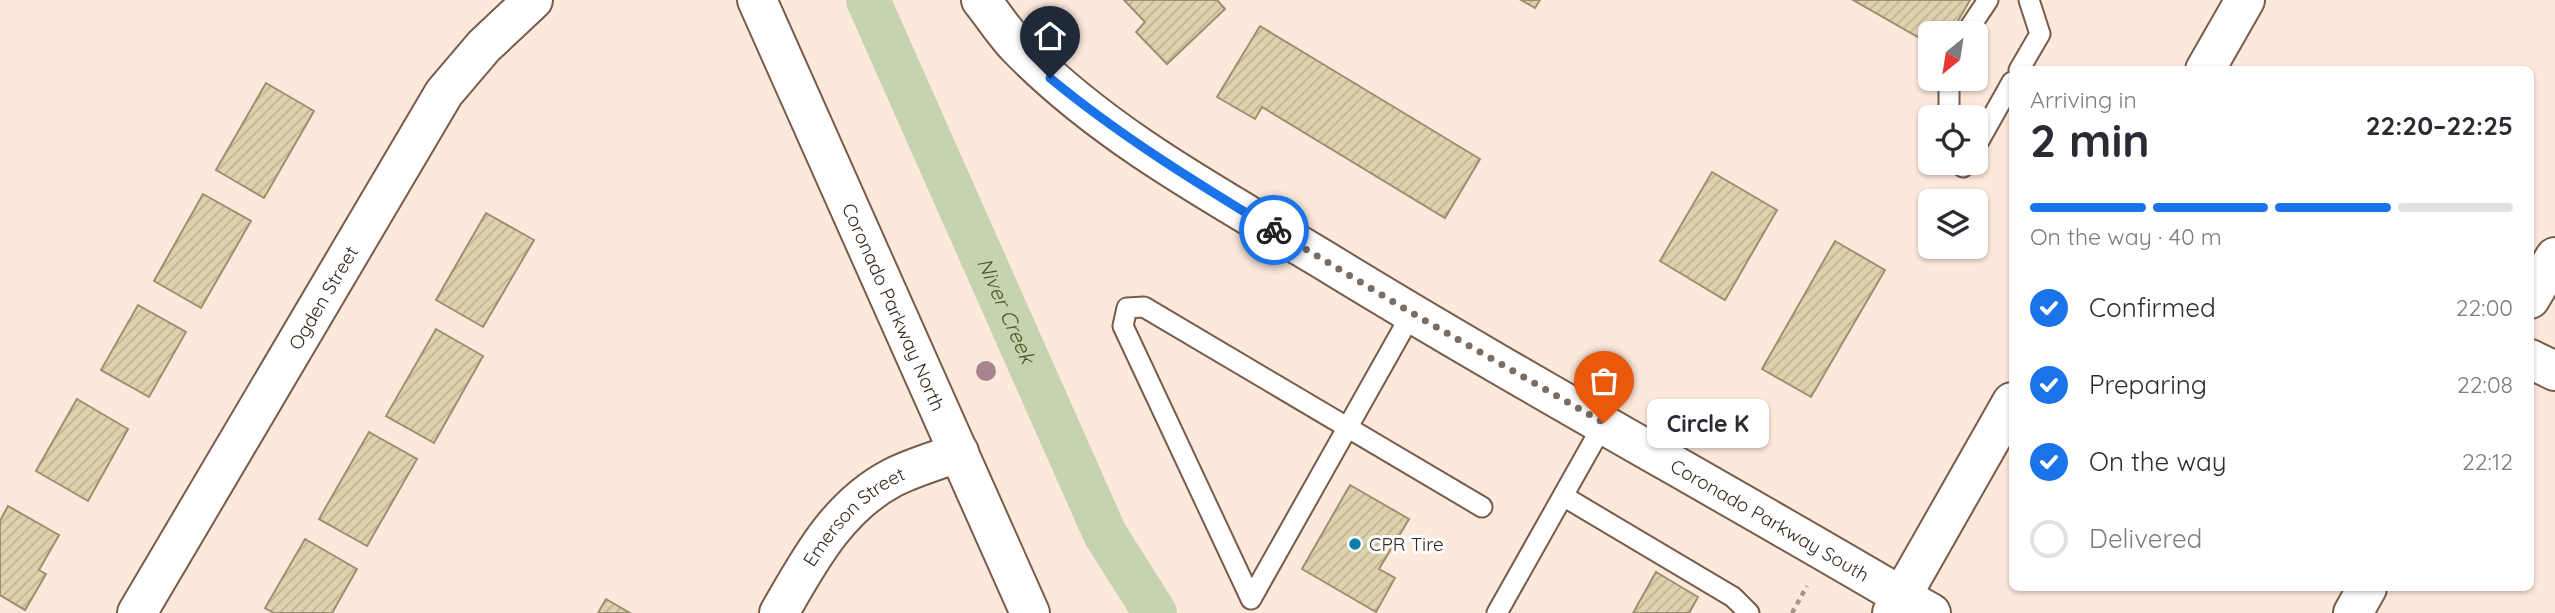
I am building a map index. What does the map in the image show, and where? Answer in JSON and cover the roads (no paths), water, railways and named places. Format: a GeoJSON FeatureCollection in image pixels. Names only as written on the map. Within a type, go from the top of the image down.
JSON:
{"type":"FeatureCollection","features":[{"type":"Feature","properties":{"kind":"street","name":"Ogden Street"},"geometry":{"type":"LineString","coordinates":[[137,613],[444,93],[484,46],[533,0]]}},
{"type":"Feature","properties":{"kind":"street","name":"Coronado Parkway North"},"geometry":{"type":"LineString","coordinates":[[757,0],[1030,613]]}},
{"type":"Feature","properties":{"kind":"street","name":"Coronado Parkway South"},"geometry":{"type":"LineString","coordinates":[[981,0],[1016,45],[1050,78],[1092,113],[1201,186],[1412,313],[1604,423],[1908,607]]}},
{"type":"Feature","properties":{"kind":"street"},"geometry":{"type":"LineString","coordinates":[[2207,66],[2245,0]]}},
{"type":"Feature","properties":{"kind":"street"},"geometry":{"type":"LineString","coordinates":[[2534,292],[2555,257]]}},
{"type":"Feature","properties":{"kind":"street"},"geometry":{"type":"LineString","coordinates":[[2534,361],[2555,371]]}},
{"type":"Feature","properties":{"kind":"street"},"geometry":{"type":"LineString","coordinates":[[1908,607],[2009,408]]}},
{"type":"Feature","properties":{"kind":"street","name":"Emerson Street"},"geometry":{"type":"LineString","coordinates":[[779,613],[821,541],[861,497],[894,477],[958,452]]}},
{"type":"Feature","properties":{"kind":"street"},"geometry":{"type":"LineString","coordinates":[[2353,613],[2365,591]]}},
{"type":"Feature","properties":{"kind":"lane"},"geometry":{"type":"LineString","coordinates":[[1974,21],[1988,0]]}},
{"type":"Feature","properties":{"kind":"lane"},"geometry":{"type":"LineString","coordinates":[[2021,66],[2040,34],[2027,2]]}},
{"type":"Feature","properties":{"kind":"lane"},"geometry":{"type":"LineString","coordinates":[[1988,125],[2009,87]]}},
{"type":"Feature","properties":{"kind":"lane"},"geometry":{"type":"LineString","coordinates":[[1412,313],[1347,428],[1251,599],[1123,326],[1127,308],[1144,307],[1347,428],[1482,507]]}},
{"type":"Feature","properties":{"kind":"lane"},"geometry":{"type":"LineString","coordinates":[[1496,613],[1604,423]]}},
{"type":"Feature","properties":{"kind":"lane"},"geometry":{"type":"LineString","coordinates":[[1563,496],[1733,597],[1749,613]]}},
{"type":"Feature","properties":{"kind":"waterway","name":"Niver Creek"},"geometry":{"type":"LineString","coordinates":[[868,0],[1105,534],[1155,613]]}},
{"type":"Feature","properties":{"kind":"place","name":"Circle K"},"geometry":{"type":"Point","coordinates":[1604,423]}},
{"type":"Feature","properties":{"kind":"place","name":"CPR Tire"},"geometry":{"type":"Point","coordinates":[1355,544]}}]}
